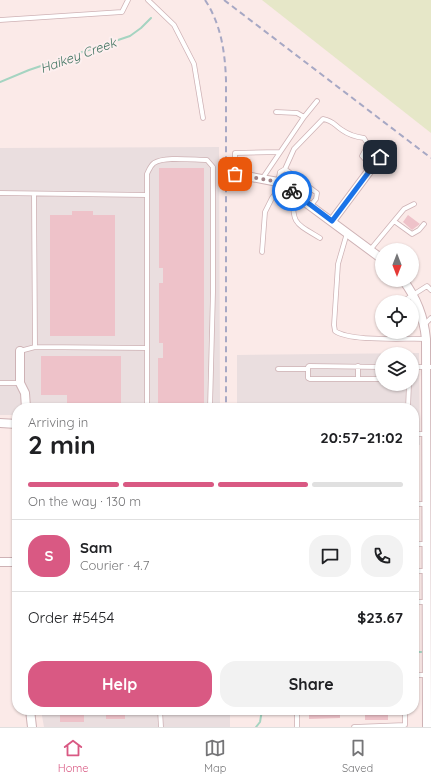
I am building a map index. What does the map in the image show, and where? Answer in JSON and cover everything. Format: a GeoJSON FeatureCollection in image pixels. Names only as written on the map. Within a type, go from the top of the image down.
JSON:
{"type":"FeatureCollection","features":[{"type":"Feature","properties":{"kind":"street"},"geometry":{"type":"LineString","coordinates":[[332,221],[388,146]]}},
{"type":"Feature","properties":{"kind":"street"},"geometry":{"type":"LineString","coordinates":[[235,174],[280,183],[375,255]]}},
{"type":"Feature","properties":{"kind":"street"},"geometry":{"type":"LineString","coordinates":[[419,306],[428,321],[426,339],[428,367],[426,504],[428,544],[426,571],[429,588],[426,602],[428,648],[427,727]]}},
{"type":"Feature","properties":{"kind":"street"},"geometry":{"type":"LineString","coordinates":[[20,351],[20,383],[25,393],[26,403]]}},
{"type":"Feature","properties":{"kind":"street"},"geometry":{"type":"LineString","coordinates":[[0,423],[12,424]]}},
{"type":"Feature","properties":{"kind":"street"},"geometry":{"type":"LineString","coordinates":[[0,562],[12,562]]}},
{"type":"Feature","properties":{"kind":"street"},"geometry":{"type":"LineString","coordinates":[[31,715],[32,727]]}},
{"type":"Feature","properties":{"kind":"lane"},"geometry":{"type":"LineString","coordinates":[[0,20],[122,12],[128,0]]}},
{"type":"Feature","properties":{"kind":"lane"},"geometry":{"type":"LineString","coordinates":[[148,0],[174,24],[194,64],[203,118]]}},
{"type":"Feature","properties":{"kind":"lane"},"geometry":{"type":"LineString","coordinates":[[262,179],[304,117],[317,101]]}},
{"type":"Feature","properties":{"kind":"lane"},"geometry":{"type":"LineString","coordinates":[[276,112],[297,113],[304,117]]}},
{"type":"Feature","properties":{"kind":"lane"},"geometry":{"type":"LineString","coordinates":[[262,252],[265,212],[280,183],[280,172],[285,169],[294,150],[323,119],[331,120],[341,130],[355,137],[364,138],[368,145],[362,156],[372,168]]}},
{"type":"Feature","properties":{"kind":"lane"},"geometry":{"type":"LineString","coordinates":[[235,174],[235,153],[280,152]]}},
{"type":"Feature","properties":{"kind":"lane"},"geometry":{"type":"LineString","coordinates":[[147,403],[148,174],[152,164],[160,160],[207,160],[212,167],[210,403]]}},
{"type":"Feature","properties":{"kind":"lane"},"geometry":{"type":"LineString","coordinates":[[285,169],[317,192],[316,198],[311,205]]}},
{"type":"Feature","properties":{"kind":"lane"},"geometry":{"type":"LineString","coordinates":[[293,192],[293,213],[295,221],[300,226],[320,238]]}},
{"type":"Feature","properties":{"kind":"lane"},"geometry":{"type":"LineString","coordinates":[[0,193],[148,195]]}},
{"type":"Feature","properties":{"kind":"lane"},"geometry":{"type":"LineString","coordinates":[[34,194],[35,347]]}},
{"type":"Feature","properties":{"kind":"lane"},"geometry":{"type":"LineString","coordinates":[[370,251],[404,209],[414,204]]}},
{"type":"Feature","properties":{"kind":"lane"},"geometry":{"type":"LineString","coordinates":[[394,221],[412,234],[419,230],[424,224]]}},
{"type":"Feature","properties":{"kind":"lane"},"geometry":{"type":"LineString","coordinates":[[347,233],[338,264],[334,325],[336,331],[340,334],[356,338],[426,339]]}},
{"type":"Feature","properties":{"kind":"lane"},"geometry":{"type":"LineString","coordinates":[[414,295],[427,286],[431,290]]}},
{"type":"Feature","properties":{"kind":"lane"},"geometry":{"type":"LineString","coordinates":[[20,351],[35,347],[148,348]]}},
{"type":"Feature","properties":{"kind":"lane"},"geometry":{"type":"LineString","coordinates":[[278,370],[308,369],[309,366],[375,367]]}},
{"type":"Feature","properties":{"kind":"lane"},"geometry":{"type":"LineString","coordinates":[[358,366],[358,379]]}},
{"type":"Feature","properties":{"kind":"lane"},"geometry":{"type":"LineString","coordinates":[[308,369],[308,378],[310,379],[375,379]]}},
{"type":"Feature","properties":{"kind":"lane"},"geometry":{"type":"LineString","coordinates":[[0,383],[20,383]]}},
{"type":"Feature","properties":{"kind":"lane"},"geometry":{"type":"LineString","coordinates":[[408,391],[408,403]]}},
{"type":"Feature","properties":{"kind":"lane"},"geometry":{"type":"LineString","coordinates":[[419,504],[426,504]]}},
{"type":"Feature","properties":{"kind":"lane"},"geometry":{"type":"LineString","coordinates":[[419,571],[426,571]]}},
{"type":"Feature","properties":{"kind":"lane"},"geometry":{"type":"LineString","coordinates":[[419,602],[426,602]]}},
{"type":"Feature","properties":{"kind":"lane"},"geometry":{"type":"LineString","coordinates":[[419,675],[427,675]]}},
{"type":"Feature","properties":{"kind":"lane"},"geometry":{"type":"LineString","coordinates":[[160,715],[161,727]]}},
{"type":"Feature","properties":{"kind":"lane"},"geometry":{"type":"LineString","coordinates":[[297,715],[297,727]]}},
{"type":"Feature","properties":{"kind":"lane"},"geometry":{"type":"LineString","coordinates":[[354,727],[405,725],[405,715]]}},
{"type":"Feature","properties":{"kind":"shaded area"},"geometry":{"type":"Polygon","coordinates":[[[219,147],[220,403],[12,403],[12,415],[0,415],[0,148],[219,147]]]}},
{"type":"Feature","properties":{"kind":"shaded area"},"geometry":{"type":"Polygon","coordinates":[[[375,353],[375,391],[419,391],[419,353],[420,445],[419,403],[237,403],[237,355],[375,353]]]}},
{"type":"Feature","properties":{"kind":"shaded area"},"geometry":{"type":"Polygon","coordinates":[[[42,715],[230,715],[230,727],[44,727],[42,715]]]}},
{"type":"Feature","properties":{"kind":"green space"},"geometry":{"type":"Polygon","coordinates":[[[262,0],[431,0],[431,133],[262,0]]]}},
{"type":"Feature","properties":{"kind":"building"},"geometry":{"type":"Polygon","coordinates":[[[159,168],[204,168],[204,403],[158,403],[158,358],[163,358],[163,343],[159,343],[159,283],[163,283],[163,268],[159,268],[159,168]]]}},
{"type":"Feature","properties":{"kind":"building"},"geometry":{"type":"Polygon","coordinates":[[[72,211],[93,211],[93,215],[115,215],[115,336],[50,336],[50,215],[72,215],[72,211]]]}},
{"type":"Feature","properties":{"kind":"building"},"geometry":{"type":"Polygon","coordinates":[[[408,215],[420,224],[412,230],[403,222],[408,215]]]}},
{"type":"Feature","properties":{"kind":"building"},"geometry":{"type":"Polygon","coordinates":[[[41,356],[121,356],[121,403],[67,403],[67,395],[41,395],[41,356]]]}},
{"type":"Feature","properties":{"kind":"building"},"geometry":{"type":"Polygon","coordinates":[[[60,715],[84,715],[84,722],[60,722],[60,715]]]}},
{"type":"Feature","properties":{"kind":"building"},"geometry":{"type":"Polygon","coordinates":[[[106,715],[125,715],[125,719],[106,719],[106,715]]]}},
{"type":"Feature","properties":{"kind":"building"},"geometry":{"type":"Polygon","coordinates":[[[309,715],[340,715],[340,718],[309,719],[309,715]]]}},
{"type":"Feature","properties":{"kind":"building"},"geometry":{"type":"Polygon","coordinates":[[[365,715],[388,715],[388,720],[365,720],[365,715]]]}},
{"type":"Feature","properties":{"kind":"waterway","name":"Haikey Creek"},"geometry":{"type":"LineString","coordinates":[[0,82],[29,70],[130,36],[151,18]]}},
{"type":"Feature","properties":{"kind":"waterway","name":"Haikey Creek"},"geometry":{"type":"LineString","coordinates":[[419,652],[425,652]]}},
{"type":"Feature","properties":{"kind":"waterway","name":"Haikey Creek"},"geometry":{"type":"LineString","coordinates":[[256,727],[260,722],[261,715]]}},
{"type":"Feature","properties":{"kind":"railway"},"geometry":{"type":"LineString","coordinates":[[205,0],[215,19],[221,38],[226,80],[226,403]]}},
{"type":"Feature","properties":{"kind":"railway"},"geometry":{"type":"LineString","coordinates":[[224,0],[431,158]]}},
{"type":"Feature","properties":{"kind":"way so far"},"geometry":{"type":"LineString","coordinates":[[235,174],[278,182],[292,191]]}},
{"type":"Feature","properties":{"kind":"route"},"geometry":{"type":"LineString","coordinates":[[292,191],[332,221],[380,157]]}}]}
